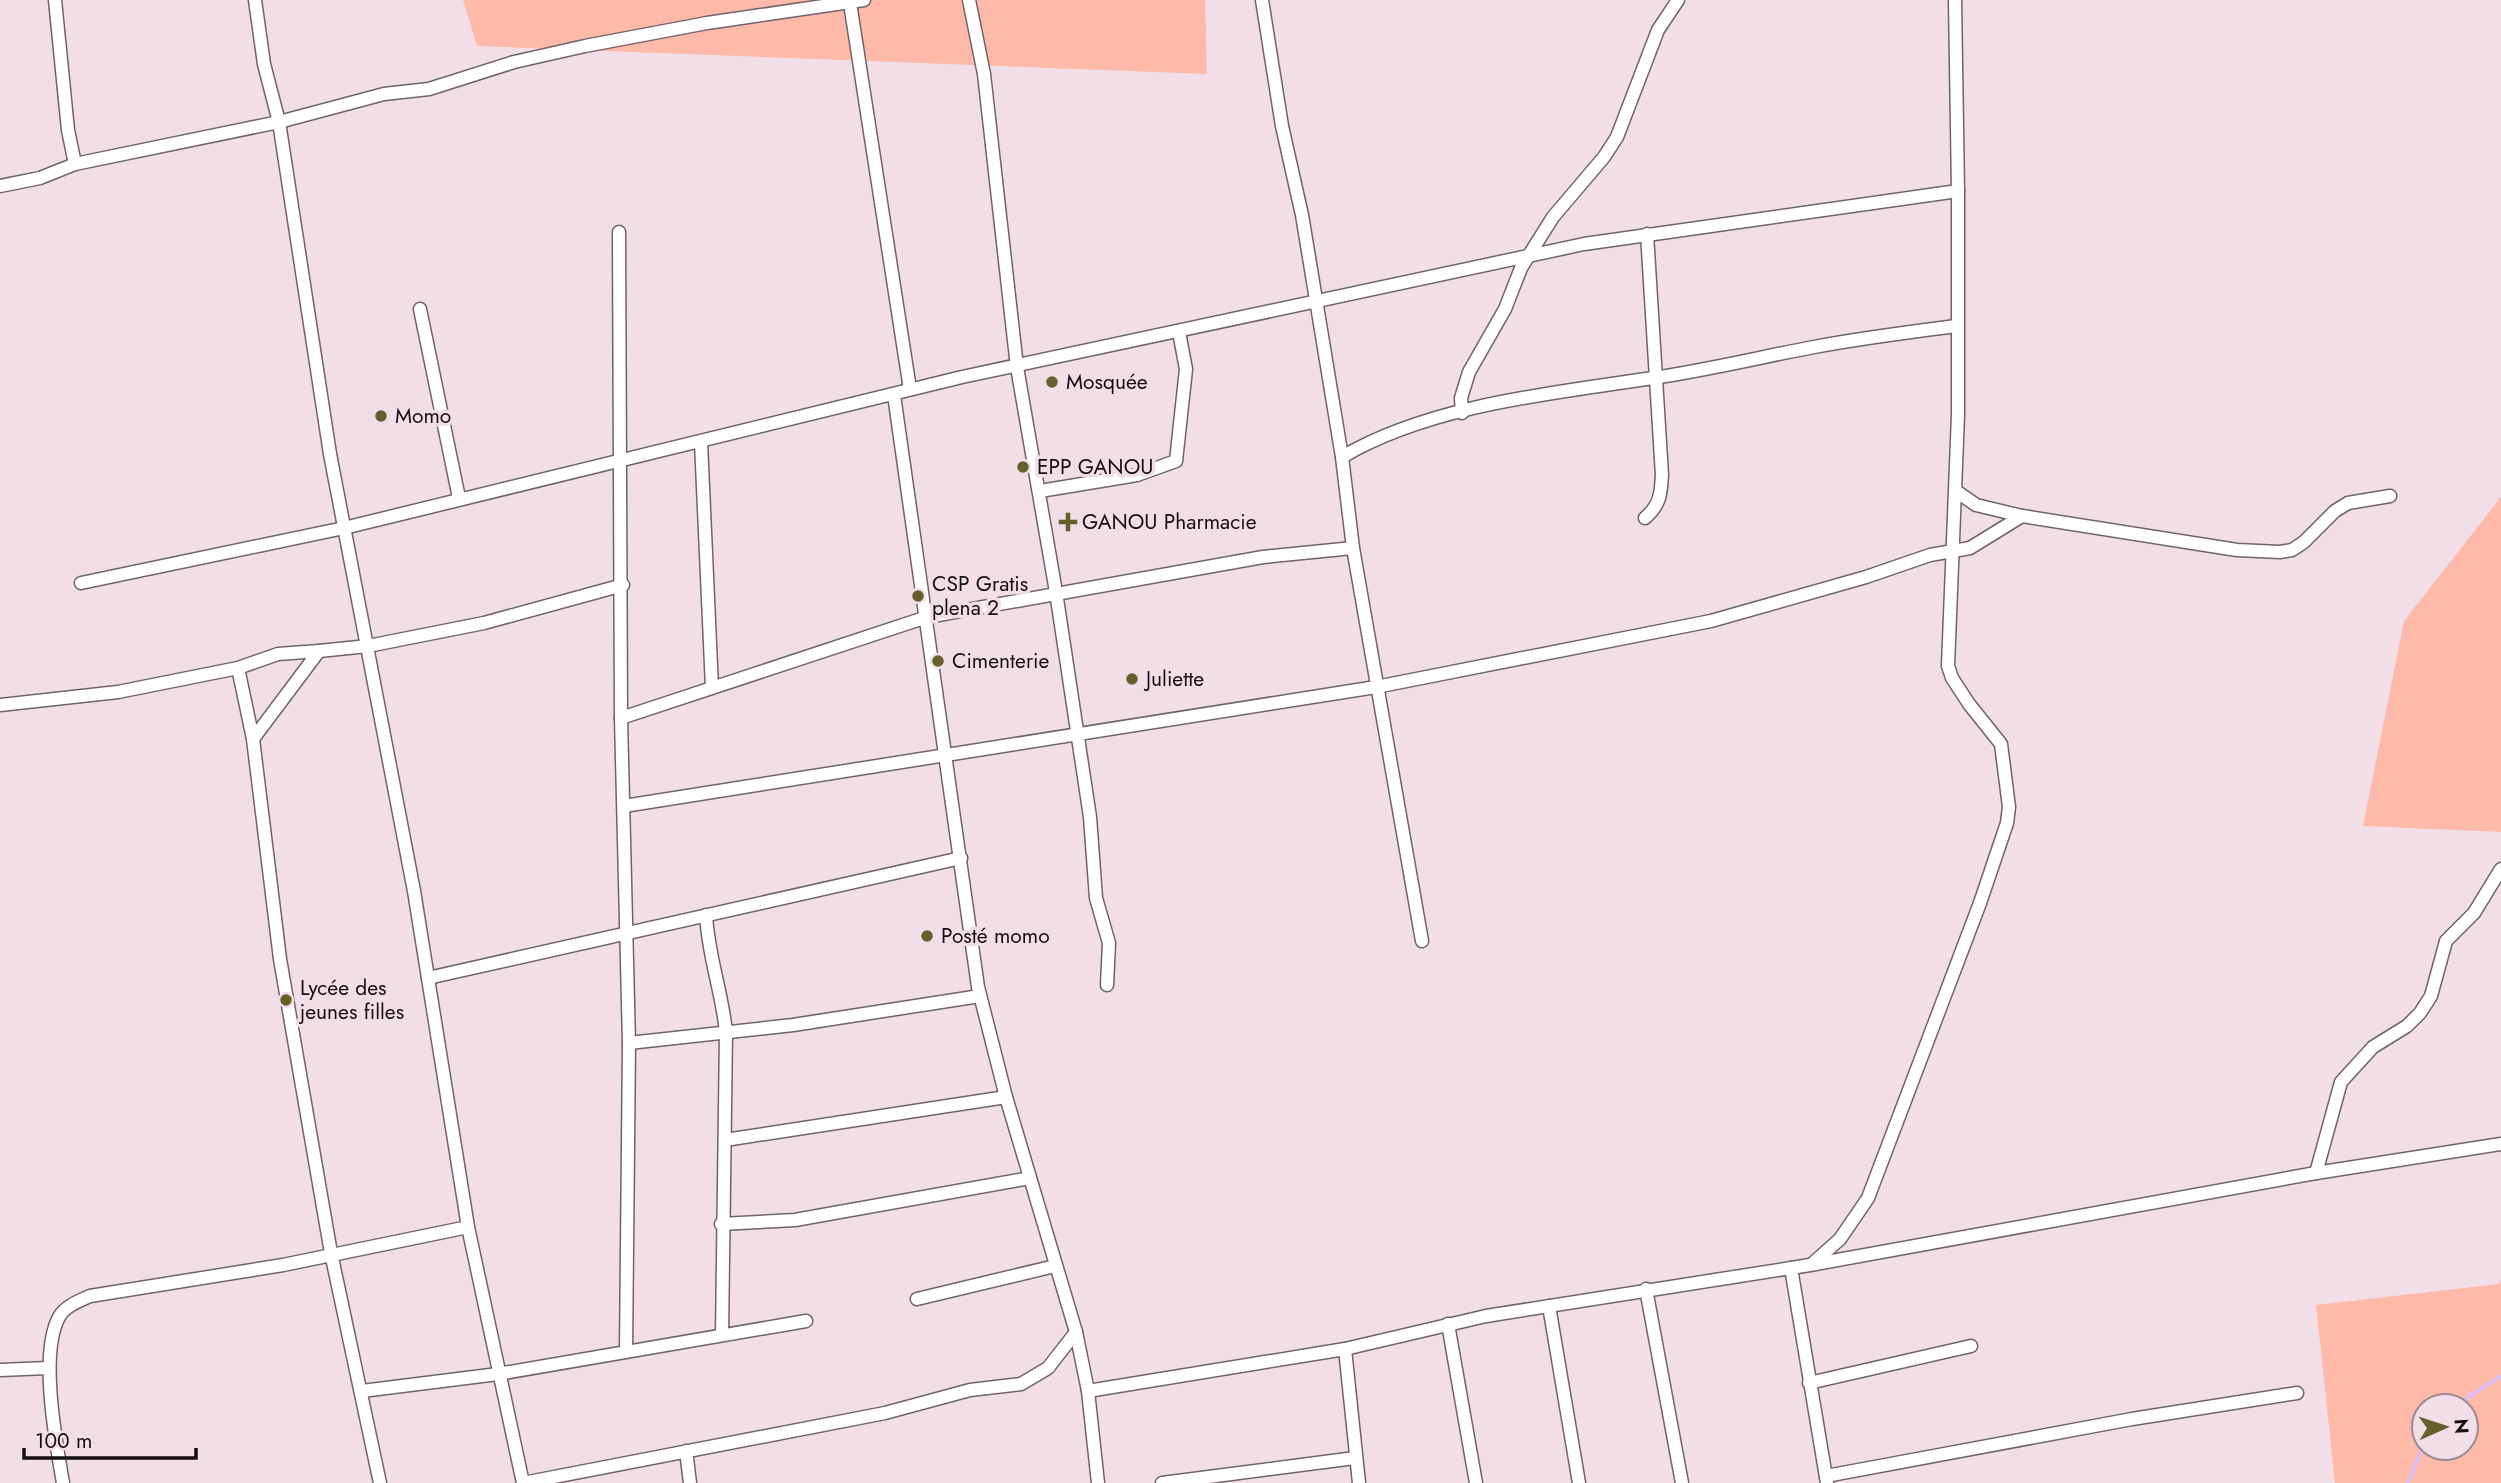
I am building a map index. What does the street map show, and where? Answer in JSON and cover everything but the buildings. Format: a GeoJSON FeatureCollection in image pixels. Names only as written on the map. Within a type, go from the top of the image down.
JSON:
{"type":"FeatureCollection","features":[{"type":"Feature","properties":{"kind":"street"},"geometry":{"type":"LineString","coordinates":[[55,0],[68,130],[75,164]]}},
{"type":"Feature","properties":{"kind":"street"},"geometry":{"type":"LineString","coordinates":[[255,0],[264,64],[279,122],[344,528],[428,978],[468,1227],[523,1483],[885,1413],[970,1390],[1021,1384],[1048,1368],[1076,1332]]}},
{"type":"Feature","properties":{"kind":"street"},"geometry":{"type":"LineString","coordinates":[[0,186],[40,178],[75,164],[279,122],[368,97],[429,89],[514,62],[586,46],[707,23],[864,0]]}},
{"type":"Feature","properties":{"kind":"street"},"geometry":{"type":"LineString","coordinates":[[969,0],[984,74],[1017,367],[1056,592],[1090,817],[1096,898],[1110,943],[1107,985]]}},
{"type":"Feature","properties":{"kind":"street"},"geometry":{"type":"LineString","coordinates":[[1262,0],[1342,457],[1353,548],[1376,687],[1422,941]]}},
{"type":"Feature","properties":{"kind":"street"},"geometry":{"type":"LineString","coordinates":[[1462,413],[1461,398],[1469,372],[1505,309],[1528,256],[1553,217],[1604,157],[1617,137],[1658,30],[1678,0]]}},
{"type":"Feature","properties":{"kind":"street"},"geometry":{"type":"LineString","coordinates":[[1810,1265],[1840,1239],[1868,1198],[1975,918],[2007,823],[2009,807],[2001,744],[1949,672],[1948,632],[1955,550],[1956,491],[1958,191],[1955,0]]}},
{"type":"Feature","properties":{"kind":"street"},"geometry":{"type":"LineString","coordinates":[[850,3],[910,389]]}},
{"type":"Feature","properties":{"kind":"street"},"geometry":{"type":"LineString","coordinates":[[81,583],[344,528],[910,389],[1528,256],[1647,234],[1958,191]]}},
{"type":"Feature","properties":{"kind":"street"},"geometry":{"type":"LineString","coordinates":[[619,232],[618,462],[623,585],[621,719],[629,1043],[629,1275],[626,1350]]}},
{"type":"Feature","properties":{"kind":"street"},"geometry":{"type":"LineString","coordinates":[[1645,519],[1661,498],[1647,234]]}},
{"type":"Feature","properties":{"kind":"street"},"geometry":{"type":"LineString","coordinates":[[421,309],[459,498]]}},
{"type":"Feature","properties":{"kind":"street"},"geometry":{"type":"LineString","coordinates":[[1342,457],[1387,433],[1462,413],[1588,386],[1654,378],[1818,346],[1956,326]]}},
{"type":"Feature","properties":{"kind":"street"},"geometry":{"type":"LineString","coordinates":[[1046,490],[1137,475],[1176,461],[1186,369],[1179,332]]}},
{"type":"Feature","properties":{"kind":"street"},"geometry":{"type":"LineString","coordinates":[[894,395],[980,996],[1006,1097],[1076,1332],[1087,1391],[1098,1483]]}},
{"type":"Feature","properties":{"kind":"street"},"geometry":{"type":"LineString","coordinates":[[701,442],[712,688]]}},
{"type":"Feature","properties":{"kind":"street"},"geometry":{"type":"LineString","coordinates":[[1956,491],[1976,505],[2022,516],[2237,550],[2280,552],[2292,550],[2304,542],[2348,503],[2390,496]]}},
{"type":"Feature","properties":{"kind":"street"},"geometry":{"type":"LineString","coordinates":[[624,806],[1376,687],[1710,621],[1955,550],[1970,548],[2022,516]]}},
{"type":"Feature","properties":{"kind":"street"},"geometry":{"type":"LineString","coordinates":[[621,719],[927,617],[1263,557],[1353,548]]}},
{"type":"Feature","properties":{"kind":"street"},"geometry":{"type":"LineString","coordinates":[[0,705],[118,692],[238,668],[278,654],[368,646],[484,623],[623,585]]}},
{"type":"Feature","properties":{"kind":"street"},"geometry":{"type":"LineString","coordinates":[[253,739],[319,651]]}},
{"type":"Feature","properties":{"kind":"street"},"geometry":{"type":"LineString","coordinates":[[238,668],[253,739],[280,959],[331,1253],[380,1483]]}},
{"type":"Feature","properties":{"kind":"street"},"geometry":{"type":"LineString","coordinates":[[428,978],[625,936],[706,915],[961,858]]}},
{"type":"Feature","properties":{"kind":"street"},"geometry":{"type":"LineString","coordinates":[[2316,1172],[2341,1082],[2374,1047],[2407,1026],[2420,1013],[2431,996],[2446,941],[2474,913],[2501,869]]}},
{"type":"Feature","properties":{"kind":"street"},"geometry":{"type":"LineString","coordinates":[[706,915],[708,944],[723,1004],[726,1032],[721,1224],[722,1335]]}},
{"type":"Feature","properties":{"kind":"street"},"geometry":{"type":"LineString","coordinates":[[629,1043],[980,996]]}},
{"type":"Feature","properties":{"kind":"street"},"geometry":{"type":"LineString","coordinates":[[725,1140],[1006,1097]]}},
{"type":"Feature","properties":{"kind":"street"},"geometry":{"type":"LineString","coordinates":[[1087,1391],[1345,1349],[1448,1324],[1646,1289],[1810,1265],[2316,1172],[2501,1144]]}},
{"type":"Feature","properties":{"kind":"street"},"geometry":{"type":"LineString","coordinates":[[721,1224],[794,1220],[1030,1178]]}},
{"type":"Feature","properties":{"kind":"street"},"geometry":{"type":"LineString","coordinates":[[63,1483],[48,1368],[59,1317],[72,1304],[90,1296],[271,1267],[468,1227]]}},
{"type":"Feature","properties":{"kind":"street"},"geometry":{"type":"LineString","coordinates":[[917,1299],[1055,1266]]}},
{"type":"Feature","properties":{"kind":"street"},"geometry":{"type":"LineString","coordinates":[[1791,1268],[1826,1479],[2132,1419],[2297,1393]]}},
{"type":"Feature","properties":{"kind":"street"},"geometry":{"type":"LineString","coordinates":[[1646,1289],[1682,1483]]}},
{"type":"Feature","properties":{"kind":"street"},"geometry":{"type":"LineString","coordinates":[[1549,1306],[1579,1483]]}},
{"type":"Feature","properties":{"kind":"street"},"geometry":{"type":"LineString","coordinates":[[362,1391],[498,1374],[806,1321]]}},
{"type":"Feature","properties":{"kind":"street"},"geometry":{"type":"LineString","coordinates":[[1448,1324],[1476,1483]]}},
{"type":"Feature","properties":{"kind":"street"},"geometry":{"type":"LineString","coordinates":[[1809,1382],[1971,1346]]}},
{"type":"Feature","properties":{"kind":"street"},"geometry":{"type":"LineString","coordinates":[[1345,1349],[1359,1483]]}},
{"type":"Feature","properties":{"kind":"street"},"geometry":{"type":"LineString","coordinates":[[0,1370],[48,1368]]}},
{"type":"Feature","properties":{"kind":"street"},"geometry":{"type":"LineString","coordinates":[[686,1451],[690,1483]]}},
{"type":"Feature","properties":{"kind":"street"},"geometry":{"type":"LineString","coordinates":[[1162,1483],[1355,1458]]}},
{"type":"Feature","properties":{"kind":"shaded area"},"geometry":{"type":"Polygon","coordinates":[[[463,0],[1205,0],[1207,74],[477,46],[463,0]]]}},
{"type":"Feature","properties":{"kind":"shaded area"},"geometry":{"type":"Polygon","coordinates":[[[2501,497],[2501,832],[2363,826],[2404,621],[2501,497]]]}},
{"type":"Feature","properties":{"kind":"shaded area"},"geometry":{"type":"Polygon","coordinates":[[[2501,1280],[2501,1483],[2335,1483],[2316,1305],[2499,1284],[2501,1280]]]}},
{"type":"Feature","properties":{"kind":"waterway"},"geometry":{"type":"LineString","coordinates":[[2476,1392],[2501,1376]]}},
{"type":"Feature","properties":{"kind":"waterway"},"geometry":{"type":"LineString","coordinates":[[2408,1483],[2417,1462]]}},
{"type":"Feature","properties":{"kind":"place","name":"Mosquée"},"geometry":{"type":"Point","coordinates":[1052,382]}},
{"type":"Feature","properties":{"kind":"place","name":"Momo"},"geometry":{"type":"Point","coordinates":[381,416]}},
{"type":"Feature","properties":{"kind":"place","name":"EPP GANOU"},"geometry":{"type":"Point","coordinates":[1023,467]}},
{"type":"Feature","properties":{"kind":"place","name":"GANOU Pharmacie"},"geometry":{"type":"Point","coordinates":[1068,522]}},
{"type":"Feature","properties":{"kind":"place","name":"CSP Gratis plena 2"},"geometry":{"type":"Point","coordinates":[918,596]}},
{"type":"Feature","properties":{"kind":"place","name":"Cimenterie"},"geometry":{"type":"Point","coordinates":[938,661]}},
{"type":"Feature","properties":{"kind":"place","name":"Juliette"},"geometry":{"type":"Point","coordinates":[1132,679]}},
{"type":"Feature","properties":{"kind":"place","name":"Posté momo"},"geometry":{"type":"Point","coordinates":[927,936]}},
{"type":"Feature","properties":{"kind":"place","name":"Lycée des jeunes filles"},"geometry":{"type":"Point","coordinates":[286,1000]}}]}
